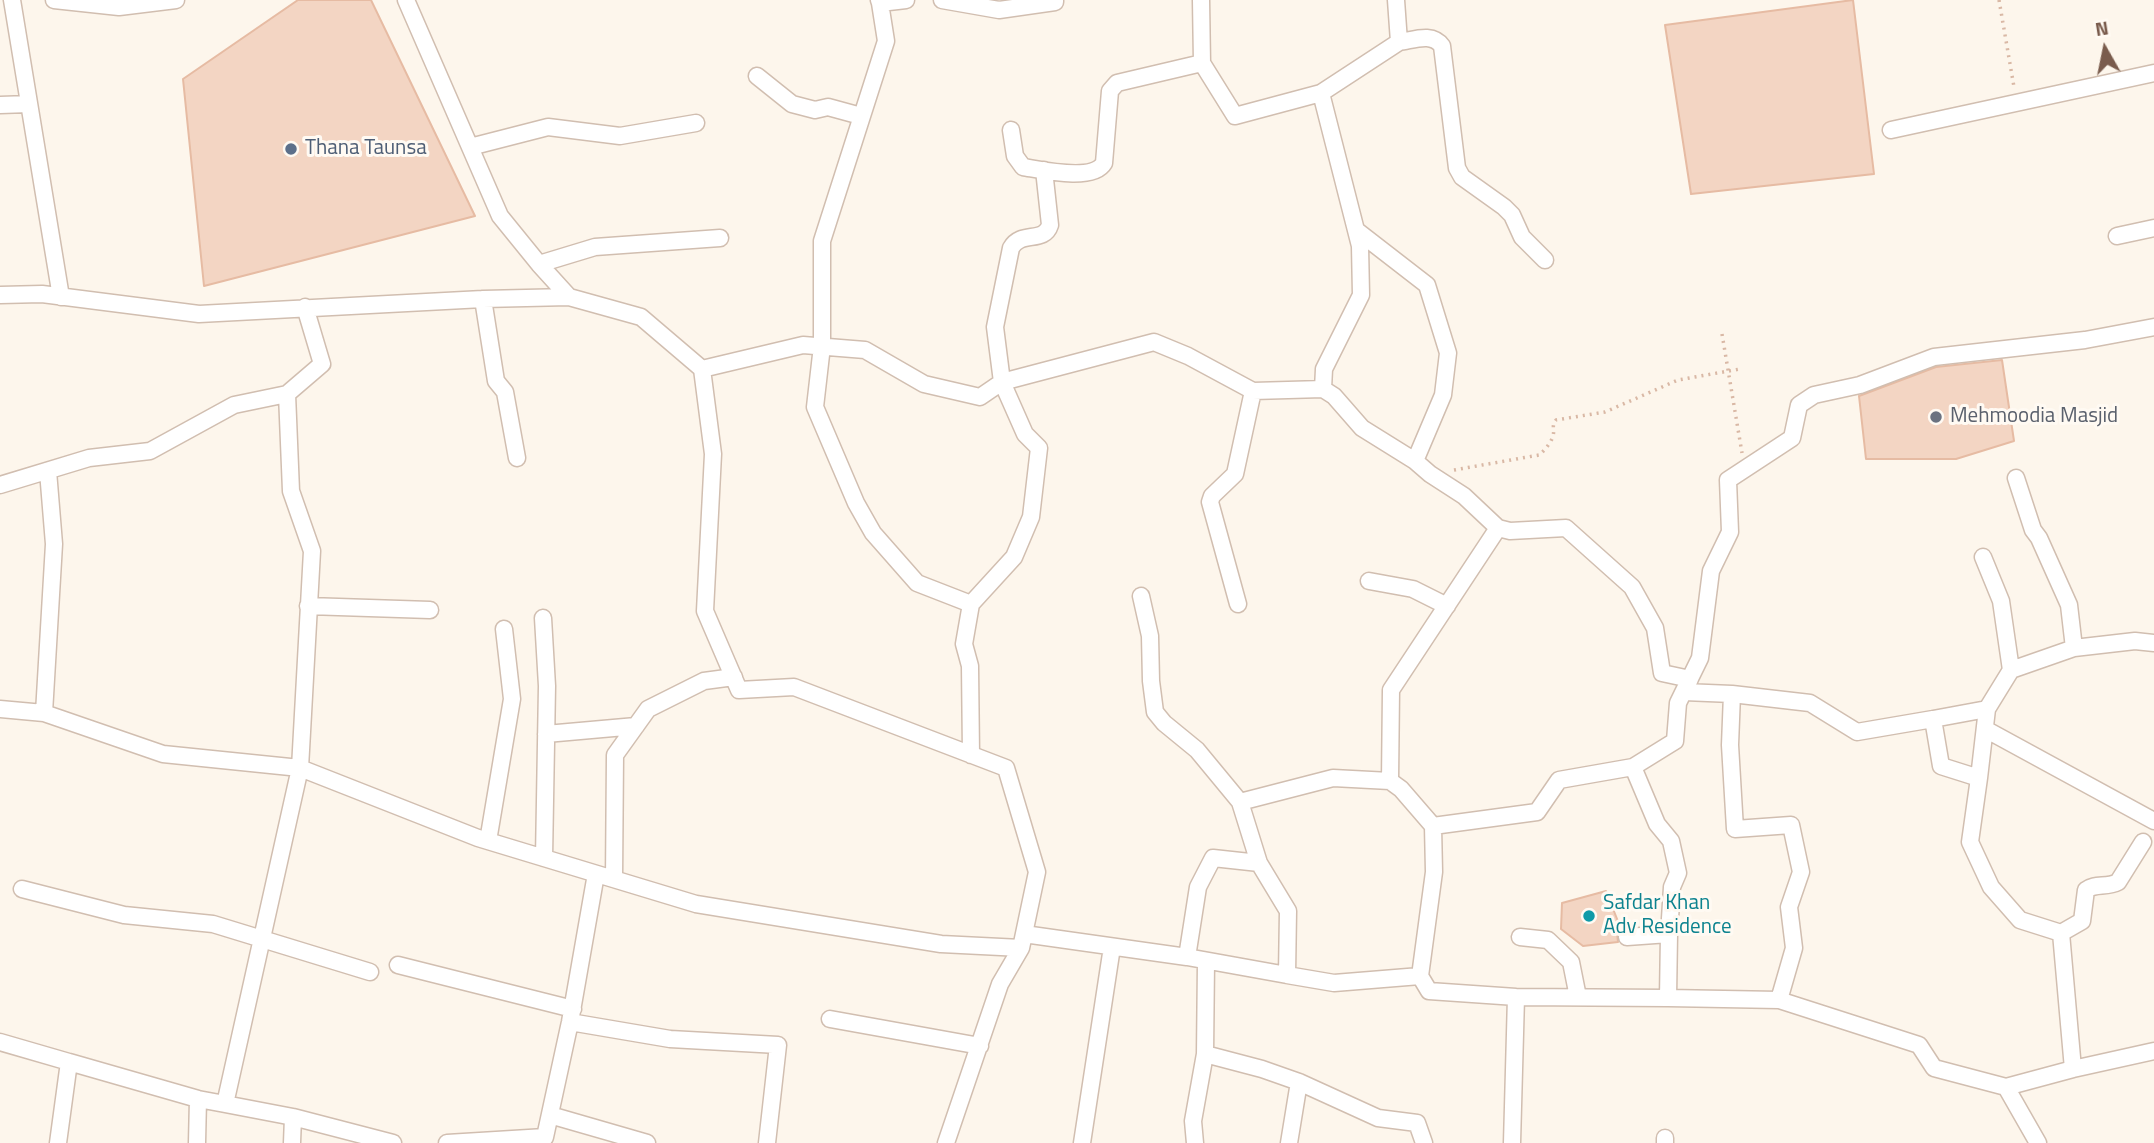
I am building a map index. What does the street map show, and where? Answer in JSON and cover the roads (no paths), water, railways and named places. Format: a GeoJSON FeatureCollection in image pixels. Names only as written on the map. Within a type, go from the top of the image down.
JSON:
{"type":"FeatureCollection","features":[{"type":"Feature","properties":{"kind":"street"},"geometry":{"type":"LineString","coordinates":[[54,0],[119,7],[176,0]]}},
{"type":"Feature","properties":{"kind":"street"},"geometry":{"type":"LineString","coordinates":[[406,0],[500,216],[569,297]]}},
{"type":"Feature","properties":{"kind":"street"},"geometry":{"type":"LineString","coordinates":[[906,0],[879,1],[886,41],[822,241],[822,346],[815,407],[856,503],[873,533],[917,583],[971,604]]}},
{"type":"Feature","properties":{"kind":"street"},"geometry":{"type":"LineString","coordinates":[[942,0],[999,10],[1055,0]]}},
{"type":"Feature","properties":{"kind":"street"},"geometry":{"type":"LineString","coordinates":[[1201,0],[1202,64],[1235,116],[1321,93],[1399,42],[1432,37],[1438,40],[1442,46],[1457,168],[1462,177],[1512,215],[1522,237],[1545,260]]}},
{"type":"Feature","properties":{"kind":"street"},"geometry":{"type":"LineString","coordinates":[[1396,0],[1399,42]]}},
{"type":"Feature","properties":{"kind":"street"},"geometry":{"type":"LineString","coordinates":[[9,11],[29,103],[61,297]]}},
{"type":"Feature","properties":{"kind":"street"},"geometry":{"type":"LineString","coordinates":[[1011,130],[1015,156],[1023,167],[1067,174],[1096,171],[1104,163],[1112,86],[1202,64]]}},
{"type":"Feature","properties":{"kind":"street"},"geometry":{"type":"LineString","coordinates":[[1891,130],[2154,74]]}},
{"type":"Feature","properties":{"kind":"street"},"geometry":{"type":"LineString","coordinates":[[757,76],[793,104],[815,110],[828,107],[861,116]]}},
{"type":"Feature","properties":{"kind":"street"},"geometry":{"type":"LineString","coordinates":[[1321,93],[1360,246],[1361,295],[1324,369],[1323,389]]}},
{"type":"Feature","properties":{"kind":"street"},"geometry":{"type":"LineString","coordinates":[[0,105],[29,103]]}},
{"type":"Feature","properties":{"kind":"street"},"geometry":{"type":"LineString","coordinates":[[470,146],[548,127],[620,136],[696,123]]}},
{"type":"Feature","properties":{"kind":"street"},"geometry":{"type":"LineString","coordinates":[[971,755],[970,666],[964,644],[971,604],[1014,556],[1031,517],[1039,448],[1025,434],[1002,382],[995,327],[1011,248],[1019,239],[1044,234],[1050,225],[1044,170]]}},
{"type":"Feature","properties":{"kind":"street"},"geometry":{"type":"LineString","coordinates":[[2117,236],[2154,228]]}},
{"type":"Feature","properties":{"kind":"street"},"geometry":{"type":"LineString","coordinates":[[1356,230],[1427,285],[1448,353],[1443,395],[1415,461]]}},
{"type":"Feature","properties":{"kind":"street"},"geometry":{"type":"LineString","coordinates":[[539,264],[595,247],[720,238]]}},
{"type":"Feature","properties":{"kind":"street"},"geometry":{"type":"LineString","coordinates":[[0,295],[42,295],[199,314],[305,307],[569,297],[641,317],[702,369],[713,454],[705,611],[739,690],[794,687],[1006,768],[1037,872],[1023,941],[1000,984],[946,1143]]}},
{"type":"Feature","properties":{"kind":"street"},"geometry":{"type":"LineString","coordinates":[[482,299],[496,381],[505,392],[517,458]]}},
{"type":"Feature","properties":{"kind":"street"},"geometry":{"type":"LineString","coordinates":[[0,485],[89,458],[150,451],[234,405],[287,394],[322,364],[305,307]]}},
{"type":"Feature","properties":{"kind":"street"},"geometry":{"type":"LineString","coordinates":[[1433,826],[1537,812],[1559,780],[1633,767],[1675,741],[1678,703],[1700,658],[1711,571],[1730,532],[1728,480],[1792,438],[1799,405],[1814,395],[1860,384],[1934,357],[2085,340],[2154,327]]}},
{"type":"Feature","properties":{"kind":"street"},"geometry":{"type":"LineString","coordinates":[[702,369],[803,345],[865,350],[924,384],[980,397],[1002,382],[1154,342],[1188,356],[1253,391],[1323,389],[1334,396],[1362,429],[1415,461],[1464,496],[1498,528],[1510,531],[1566,528],[1632,587],[1655,628],[1662,673],[1687,685],[1732,694],[1810,703],[1857,733],[1987,709]]}},
{"type":"Feature","properties":{"kind":"street"},"geometry":{"type":"LineString","coordinates":[[1238,604],[1210,502],[1212,496],[1235,474],[1253,391]]}},
{"type":"Feature","properties":{"kind":"street"},"geometry":{"type":"LineString","coordinates":[[225,1104],[300,768],[312,551],[291,491],[287,394]]}},
{"type":"Feature","properties":{"kind":"street"},"geometry":{"type":"LineString","coordinates":[[44,713],[54,544],[48,471]]}},
{"type":"Feature","properties":{"kind":"street"},"geometry":{"type":"LineString","coordinates":[[2016,478],[2034,530],[2069,605],[2074,648]]}},
{"type":"Feature","properties":{"kind":"street"},"geometry":{"type":"LineString","coordinates":[[1390,781],[1391,690],[1498,528]]}},
{"type":"Feature","properties":{"kind":"street"},"geometry":{"type":"LineString","coordinates":[[1983,557],[2001,601],[2011,670]]}},
{"type":"Feature","properties":{"kind":"street"},"geometry":{"type":"LineString","coordinates":[[1369,580],[1413,589],[1447,606]]}},
{"type":"Feature","properties":{"kind":"street"},"geometry":{"type":"LineString","coordinates":[[1141,596],[1150,636],[1151,681],[1156,712],[1164,723],[1197,750],[1240,802],[1259,863],[1288,911],[1287,975]]}},
{"type":"Feature","properties":{"kind":"street"},"geometry":{"type":"LineString","coordinates":[[307,606],[430,610]]}},
{"type":"Feature","properties":{"kind":"street"},"geometry":{"type":"LineString","coordinates":[[543,618],[547,686],[544,858]]}},
{"type":"Feature","properties":{"kind":"street"},"geometry":{"type":"LineString","coordinates":[[488,841],[512,699],[504,629]]}},
{"type":"Feature","properties":{"kind":"street"},"geometry":{"type":"LineString","coordinates":[[2154,643],[2135,641],[2074,648],[2011,670],[1987,709],[1969,842],[1990,887],[2020,920],[2061,933],[2082,922],[2086,890],[2094,886],[2118,883],[2149,844],[2154,828]]}},
{"type":"Feature","properties":{"kind":"street"},"geometry":{"type":"LineString","coordinates":[[614,879],[615,755],[648,709],[704,681],[734,677]]}},
{"type":"Feature","properties":{"kind":"street"},"geometry":{"type":"LineString","coordinates":[[1732,694],[1730,745],[1735,830],[1791,825],[1801,872],[1789,907],[1794,948],[1779,1000]]}},
{"type":"Feature","properties":{"kind":"street"},"geometry":{"type":"LineString","coordinates":[[0,709],[44,713],[163,754],[300,768],[488,841],[696,904],[941,944],[1023,941],[1112,947],[1187,957],[1334,983],[1420,976]]}},
{"type":"Feature","properties":{"kind":"street"},"geometry":{"type":"LineString","coordinates":[[1933,719],[1941,766],[1979,778]]}},
{"type":"Feature","properties":{"kind":"street"},"geometry":{"type":"LineString","coordinates":[[546,734],[636,726]]}},
{"type":"Feature","properties":{"kind":"street"},"geometry":{"type":"LineString","coordinates":[[1985,729],[2154,821]]}},
{"type":"Feature","properties":{"kind":"street"},"geometry":{"type":"LineString","coordinates":[[1633,767],[1657,824],[1671,841],[1678,873],[1672,887],[1668,998]]}},
{"type":"Feature","properties":{"kind":"street"},"geometry":{"type":"LineString","coordinates":[[1240,802],[1333,778],[1390,781],[1401,789],[1433,826],[1434,872],[1420,976],[1429,990],[1516,997],[1779,1000],[1919,1045],[1934,1068],[2006,1087],[2154,1051]]}},
{"type":"Feature","properties":{"kind":"street"},"geometry":{"type":"LineString","coordinates":[[1187,957],[1198,887],[1213,858],[1259,863]]}},
{"type":"Feature","properties":{"kind":"street"},"geometry":{"type":"LineString","coordinates":[[447,1143],[545,1140],[572,1015],[596,874]]}},
{"type":"Feature","properties":{"kind":"street"},"geometry":{"type":"LineString","coordinates":[[22,889],[124,915],[213,924],[370,972]]}},
{"type":"Feature","properties":{"kind":"street"},"geometry":{"type":"LineString","coordinates":[[2061,933],[2073,1069]]}},
{"type":"Feature","properties":{"kind":"street"},"geometry":{"type":"LineString","coordinates":[[1627,937],[1669,934]]}},
{"type":"Feature","properties":{"kind":"street"},"geometry":{"type":"LineString","coordinates":[[1521,937],[1548,940],[1571,962],[1578,997]]}},
{"type":"Feature","properties":{"kind":"street"},"geometry":{"type":"LineString","coordinates":[[1082,1143],[1112,947]]}},
{"type":"Feature","properties":{"kind":"street"},"geometry":{"type":"LineString","coordinates":[[1195,1143],[1193,1121],[1205,1054],[1206,961]]}},
{"type":"Feature","properties":{"kind":"street"},"geometry":{"type":"LineString","coordinates":[[398,965],[572,1015],[670,1039],[778,1045],[767,1143]]}},
{"type":"Feature","properties":{"kind":"street"},"geometry":{"type":"LineString","coordinates":[[1512,1143],[1516,997]]}},
{"type":"Feature","properties":{"kind":"street"},"geometry":{"type":"LineString","coordinates":[[830,1019],[980,1046]]}},
{"type":"Feature","properties":{"kind":"street"},"geometry":{"type":"LineString","coordinates":[[0,1042],[198,1099],[293,1116],[393,1143]]}},
{"type":"Feature","properties":{"kind":"street"},"geometry":{"type":"LineString","coordinates":[[1205,1054],[1299,1082],[1378,1118],[1417,1122],[1424,1143]]}},
{"type":"Feature","properties":{"kind":"street"},"geometry":{"type":"LineString","coordinates":[[58,1143],[69,1062]]}},
{"type":"Feature","properties":{"kind":"street"},"geometry":{"type":"LineString","coordinates":[[1289,1143],[1299,1082]]}},
{"type":"Feature","properties":{"kind":"street"},"geometry":{"type":"LineString","coordinates":[[2006,1087],[2038,1143]]}},
{"type":"Feature","properties":{"kind":"street"},"geometry":{"type":"LineString","coordinates":[[197,1143],[198,1099]]}},
{"type":"Feature","properties":{"kind":"street"},"geometry":{"type":"LineString","coordinates":[[550,1115],[647,1143]]}},
{"type":"Feature","properties":{"kind":"street"},"geometry":{"type":"LineString","coordinates":[[292,1143],[293,1116]]}},
{"type":"Feature","properties":{"kind":"place","name":"Thana Taunsa"},"geometry":{"type":"Point","coordinates":[291,149]}},
{"type":"Feature","properties":{"kind":"place","name":"Mehmoodia Masjid"},"geometry":{"type":"Point","coordinates":[1936,417]}},
{"type":"Feature","properties":{"kind":"place","name":"Safdar Khan Adv Residence"},"geometry":{"type":"Point","coordinates":[1589,916]}}]}
